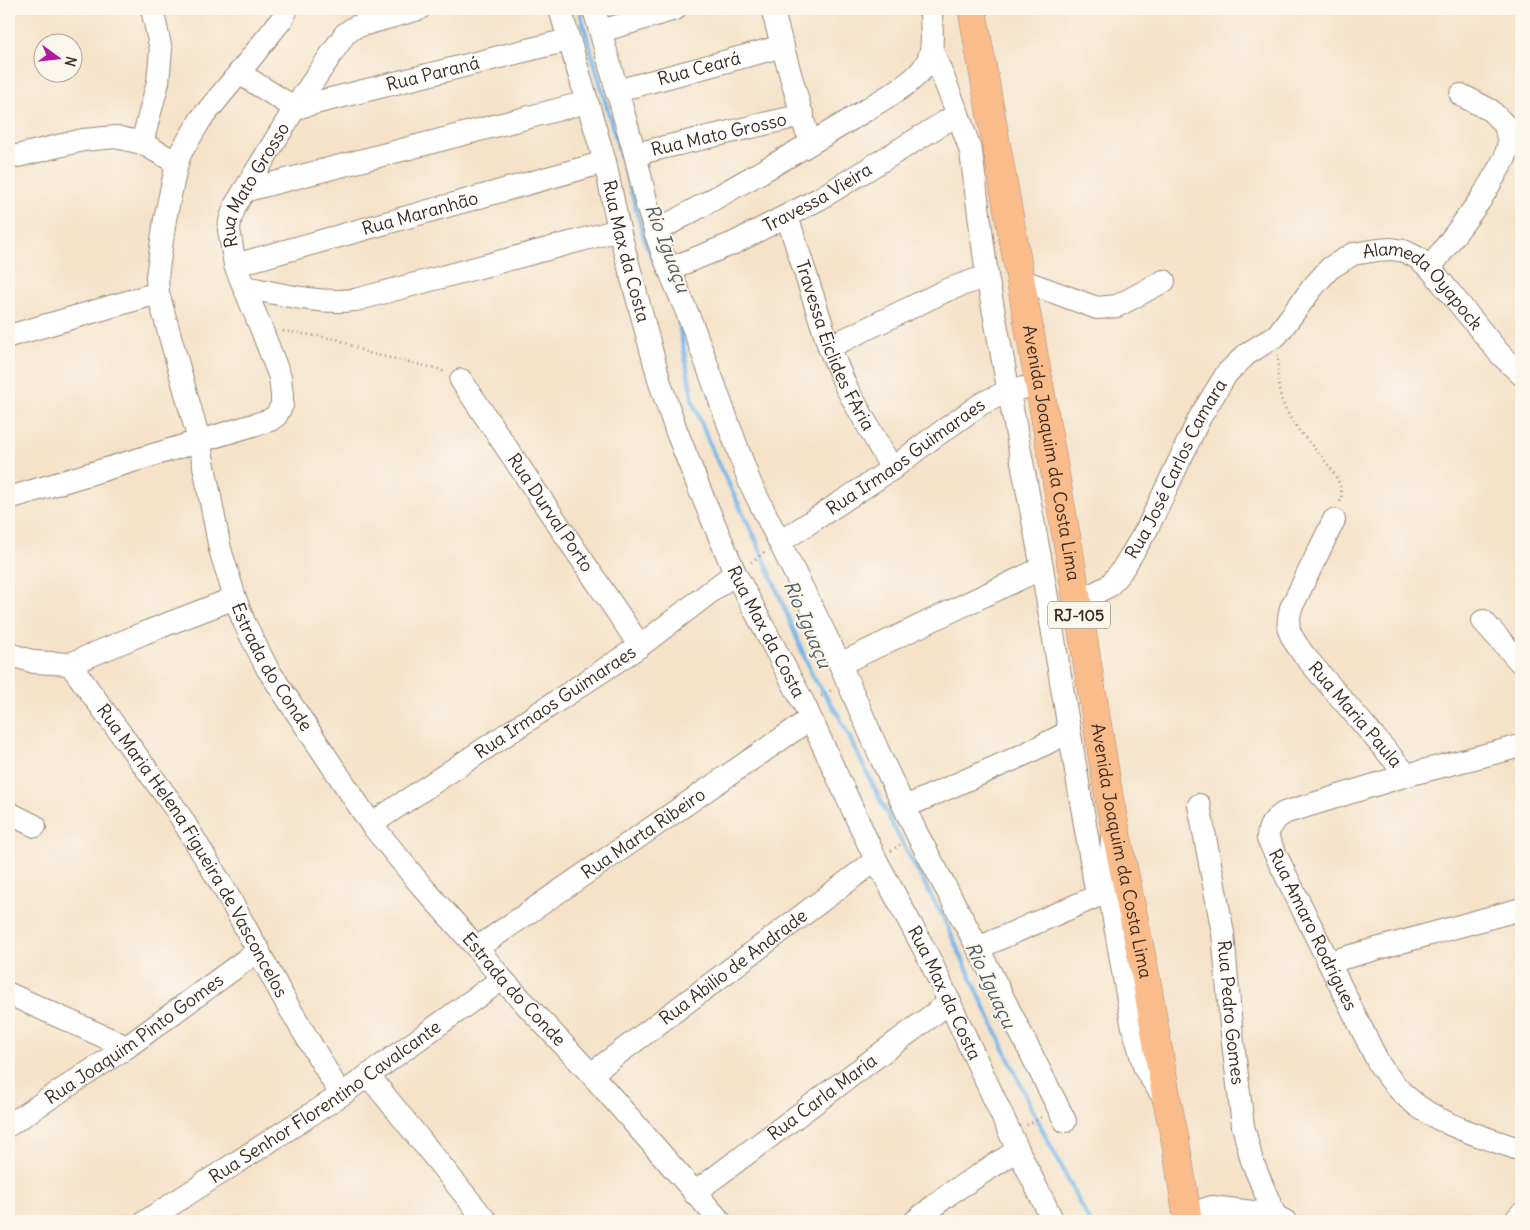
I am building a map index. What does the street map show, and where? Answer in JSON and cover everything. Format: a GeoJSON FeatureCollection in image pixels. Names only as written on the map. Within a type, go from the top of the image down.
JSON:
{"type":"FeatureCollection","features":[{"type":"Feature","properties":{"kind":"main road","name":"Avenida Joaquim da Costa Lima"},"geometry":{"type":"LineString","coordinates":[[972,9],[1028,320],[1114,824],[1146,978],[1175,1139],[1200,1216]]}},
{"type":"Feature","properties":{"kind":"street"},"geometry":{"type":"LineString","coordinates":[[142,143],[158,82],[161,50],[152,9]]}},
{"type":"Feature","properties":{"kind":"street","name":"Estrada do Conde"},"geometry":{"type":"LineString","coordinates":[[287,9],[282,19],[239,74],[201,118],[181,152],[164,219],[157,277],[158,293],[199,440],[220,549],[234,598],[267,668],[372,824],[420,884],[477,948],[502,980],[591,1074],[718,1220]]}},
{"type":"Feature","properties":{"kind":"street","name":"Rua Mato Grosso"},"geometry":{"type":"LineString","coordinates":[[199,440],[270,420],[276,416],[282,405],[280,377],[262,328],[235,265],[229,230],[235,206],[295,108],[345,34],[355,27],[370,22],[420,9]]}},
{"type":"Feature","properties":{"kind":"street","name":"Rua Max da Costa"},"geometry":{"type":"LineString","coordinates":[[560,9],[605,162],[619,230],[660,383],[676,430],[810,719],[882,856],[950,1002],[1019,1139],[1053,1221]]}},
{"type":"Feature","properties":{"kind":"street","name":"Rua Max da Costa"},"geometry":{"type":"LineString","coordinates":[[594,9],[655,232],[695,332],[774,546],[840,664],[917,834],[978,948],[1054,1119]]}},
{"type":"Feature","properties":{"kind":"street"},"geometry":{"type":"LineString","coordinates":[[601,31],[675,9]]}},
{"type":"Feature","properties":{"kind":"street"},"geometry":{"type":"LineString","coordinates":[[772,9],[803,115],[809,146]]}},
{"type":"Feature","properties":{"kind":"street"},"geometry":{"type":"LineString","coordinates":[[655,232],[809,146],[899,88],[920,72],[932,50],[935,10]]}},
{"type":"Feature","properties":{"kind":"street","name":"Rua Paraná"},"geometry":{"type":"LineString","coordinates":[[295,108],[568,40]]}},
{"type":"Feature","properties":{"kind":"street","name":"Rua Ceará"},"geometry":{"type":"LineString","coordinates":[[616,91],[783,46]]}},
{"type":"Feature","properties":{"kind":"street"},"geometry":{"type":"LineString","coordinates":[[932,50],[971,152],[987,276],[1042,568],[1069,732],[1103,894],[1130,1014],[1145,1069],[1152,1082],[1167,1101]]}},
{"type":"Feature","properties":{"kind":"street"},"geometry":{"type":"LineString","coordinates":[[239,74],[295,108]]}},
{"type":"Feature","properties":{"kind":"street"},"geometry":{"type":"LineString","coordinates":[[1430,268],[1481,199],[1505,158],[1509,142],[1505,125],[1490,110],[1461,95]]}},
{"type":"Feature","properties":{"kind":"street"},"geometry":{"type":"LineString","coordinates":[[244,191],[588,102]]}},
{"type":"Feature","properties":{"kind":"street","name":"Travessa Vieira"},"geometry":{"type":"LineString","coordinates":[[669,269],[734,243],[819,199],[958,114]]}},
{"type":"Feature","properties":{"kind":"street","name":"Rua Mato Grosso"},"geometry":{"type":"LineString","coordinates":[[635,154],[803,115]]}},
{"type":"Feature","properties":{"kind":"street"},"geometry":{"type":"LineString","coordinates":[[9,158],[83,140],[116,137],[142,143],[177,163]]}},
{"type":"Feature","properties":{"kind":"street","name":"Rua Maranhão"},"geometry":{"type":"LineString","coordinates":[[235,265],[605,162]]}},
{"type":"Feature","properties":{"kind":"street","name":"Travessa Eiclides FAria"},"geometry":{"type":"LineString","coordinates":[[787,216],[829,347],[846,387],[892,469]]}},
{"type":"Feature","properties":{"kind":"street"},"geometry":{"type":"LineString","coordinates":[[244,287],[314,301],[337,302],[355,300],[619,230]]}},
{"type":"Feature","properties":{"kind":"street","name":"Alameda Oyapock"},"geometry":{"type":"LineString","coordinates":[[1277,335],[1313,287],[1330,268],[1353,254],[1378,250],[1404,251],[1416,257],[1430,268],[1500,354],[1521,374]]}},
{"type":"Feature","properties":{"kind":"street"},"geometry":{"type":"LineString","coordinates":[[829,347],[947,290],[987,276]]}},
{"type":"Feature","properties":{"kind":"street"},"geometry":{"type":"LineString","coordinates":[[1021,280],[1096,308],[1117,306],[1164,281]]}},
{"type":"Feature","properties":{"kind":"street"},"geometry":{"type":"LineString","coordinates":[[9,336],[158,293]]}},
{"type":"Feature","properties":{"kind":"street"},"geometry":{"type":"LineString","coordinates":[[997,326],[1028,320]]}},
{"type":"Feature","properties":{"kind":"street","name":"Rua José Carlos Camara"},"geometry":{"type":"LineString","coordinates":[[1076,599],[1094,594],[1109,586],[1122,570],[1147,529],[1200,417],[1227,373],[1247,354],[1277,335]]}},
{"type":"Feature","properties":{"kind":"street","name":"Rua Durval Porto"},"geometry":{"type":"LineString","coordinates":[[460,380],[640,646]]}},
{"type":"Feature","properties":{"kind":"street","name":"Rua Irmaos Guimaraes"},"geometry":{"type":"LineString","coordinates":[[774,546],[892,469],[981,404],[1008,391],[1038,385]]}},
{"type":"Feature","properties":{"kind":"street"},"geometry":{"type":"LineString","coordinates":[[9,498],[199,440]]}},
{"type":"Feature","properties":{"kind":"street","name":"Rua Maria Paula"},"geometry":{"type":"LineString","coordinates":[[1334,520],[1291,608],[1287,622],[1289,632],[1303,654],[1407,775]]}},
{"type":"Feature","properties":{"kind":"street","name":"Rua Irmaos Guimaraes"},"geometry":{"type":"LineString","coordinates":[[372,824],[640,646],[741,568]]}},
{"type":"Feature","properties":{"kind":"street"},"geometry":{"type":"LineString","coordinates":[[840,664],[1042,568]]}},
{"type":"Feature","properties":{"kind":"street"},"geometry":{"type":"LineString","coordinates":[[9,654],[34,662],[70,664],[234,598]]}},
{"type":"Feature","properties":{"kind":"street"},"geometry":{"type":"LineString","coordinates":[[1483,621],[1521,663]]}},
{"type":"Feature","properties":{"kind":"street","name":"Rua Maria Helena Figueira de Vasconcelos"},"geometry":{"type":"LineString","coordinates":[[70,664],[177,811],[259,950],[287,1004],[341,1096]]}},
{"type":"Feature","properties":{"kind":"street","name":"Rua Marta Ribeiro"},"geometry":{"type":"LineString","coordinates":[[477,948],[810,719]]}},
{"type":"Feature","properties":{"kind":"street"},"geometry":{"type":"LineString","coordinates":[[905,807],[1023,755],[1069,732]]}},
{"type":"Feature","properties":{"kind":"street","name":"Rua Amaro Rodrigues"},"geometry":{"type":"LineString","coordinates":[[1521,746],[1407,775],[1284,814],[1274,820],[1268,828],[1268,839],[1272,850],[1379,1064],[1393,1084],[1410,1100],[1451,1124],[1521,1150]]}},
{"type":"Feature","properties":{"kind":"street","name":"Rua Pedro Gomes"},"geometry":{"type":"LineString","coordinates":[[1199,804],[1222,933],[1243,1126],[1252,1161],[1280,1219]]}},
{"type":"Feature","properties":{"kind":"street"},"geometry":{"type":"LineString","coordinates":[[9,813],[35,826]]}},
{"type":"Feature","properties":{"kind":"street"},"geometry":{"type":"LineString","coordinates":[[1103,894],[1114,824]]}},
{"type":"Feature","properties":{"kind":"street","name":"Rua Abilio de Andrade"},"geometry":{"type":"LineString","coordinates":[[591,1074],[882,856]]}},
{"type":"Feature","properties":{"kind":"street"},"geometry":{"type":"LineString","coordinates":[[978,948],[1103,894]]}},
{"type":"Feature","properties":{"kind":"street"},"geometry":{"type":"LineString","coordinates":[[1329,962],[1521,910]]}},
{"type":"Feature","properties":{"kind":"street","name":"Rua Joaquim Pinto Gomes"},"geometry":{"type":"LineString","coordinates":[[9,1125],[127,1047],[259,950]]}},
{"type":"Feature","properties":{"kind":"street","name":"Rua Senhor Florentino Cavalcante"},"geometry":{"type":"LineString","coordinates":[[146,1221],[341,1096],[502,980]]}},
{"type":"Feature","properties":{"kind":"street"},"geometry":{"type":"LineString","coordinates":[[9,994],[127,1047]]}},
{"type":"Feature","properties":{"kind":"street","name":"Rua Carla Maria"},"geometry":{"type":"LineString","coordinates":[[694,1193],[950,1002]]}},
{"type":"Feature","properties":{"kind":"street"},"geometry":{"type":"LineString","coordinates":[[368,1075],[486,1221]]}},
{"type":"Feature","properties":{"kind":"street"},"geometry":{"type":"LineString","coordinates":[[915,1221],[1019,1139]]}},
{"type":"Feature","properties":{"kind":"street"},"geometry":{"type":"LineString","coordinates":[[1515,1221],[1521,1214]]}},
{"type":"Feature","properties":{"kind":"street"},"geometry":{"type":"LineString","coordinates":[[1200,1216],[1280,1219]]}},
{"type":"Feature","properties":{"kind":"path"},"geometry":{"type":"LineString","coordinates":[[262,328],[337,339],[368,352],[438,369],[460,380]]}},
{"type":"Feature","properties":{"kind":"path"},"geometry":{"type":"LineString","coordinates":[[1277,335],[1280,394],[1292,422],[1327,463],[1339,481],[1342,498],[1334,520]]}},
{"type":"Feature","properties":{"kind":"path"},"geometry":{"type":"LineString","coordinates":[[741,568],[774,546]]}},
{"type":"Feature","properties":{"kind":"path"},"geometry":{"type":"LineString","coordinates":[[818,697],[834,689]]}},
{"type":"Feature","properties":{"kind":"path"},"geometry":{"type":"LineString","coordinates":[[882,856],[904,843]]}},
{"type":"Feature","properties":{"kind":"path"},"geometry":{"type":"LineString","coordinates":[[1019,1139],[1054,1119]]}},
{"type":"Feature","properties":{"kind":"waterway","name":"Rio Iguaçu"},"geometry":{"type":"LineString","coordinates":[[579,9],[646,244],[657,268]]}},
{"type":"Feature","properties":{"kind":"waterway","name":"Rio Iguaçu"},"geometry":{"type":"LineString","coordinates":[[678,317],[693,402],[712,450],[757,542],[813,677],[838,714],[893,826],[943,917],[1033,1111],[1089,1221]]}}]}
